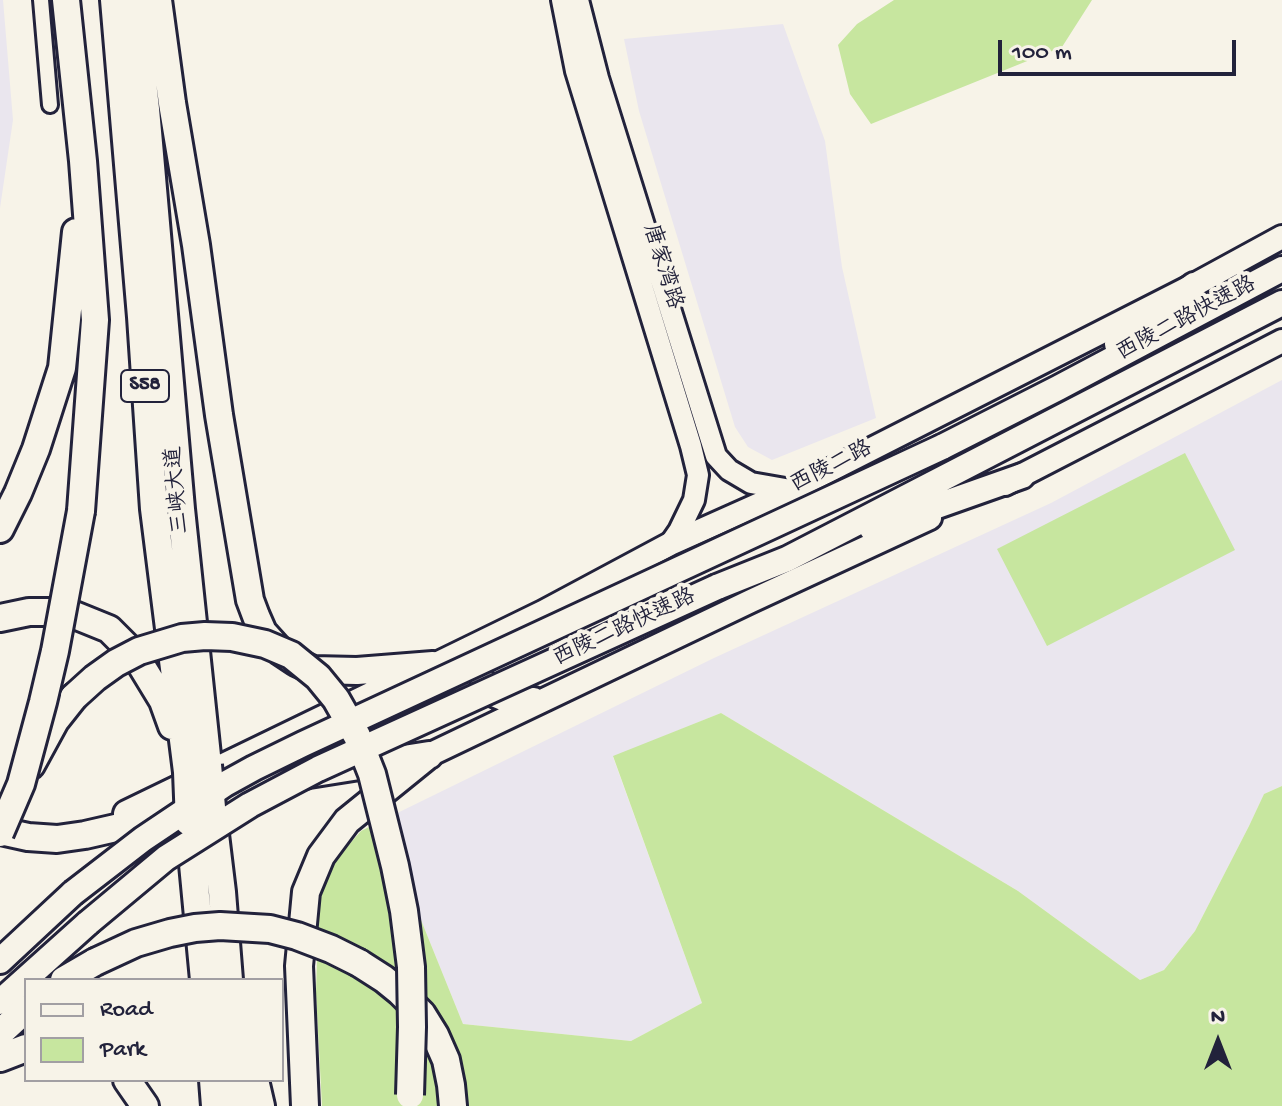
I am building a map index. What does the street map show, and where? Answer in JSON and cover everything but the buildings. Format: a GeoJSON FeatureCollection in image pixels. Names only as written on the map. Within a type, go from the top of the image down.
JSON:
{"type":"FeatureCollection","features":[{"type":"Feature","properties":{"kind":"highway"},"geometry":{"type":"LineString","coordinates":[[21,784],[55,651],[81,511],[95,320],[66,0]]}},
{"type":"Feature","properties":{"kind":"highway","name":"三峡大道"},"geometry":{"type":"LineString","coordinates":[[114,0],[154,509],[197,768]]}},
{"type":"Feature","properties":{"kind":"highway","name":"三峡大道"},"geometry":{"type":"LineString","coordinates":[[134,0],[181,509],[201,820],[204,978]]}},
{"type":"Feature","properties":{"kind":"highway"},"geometry":{"type":"LineString","coordinates":[[158,0],[219,415],[250,600],[256,616],[263,632],[281,652],[313,670],[357,671],[433,665]]}},
{"type":"Feature","properties":{"kind":"highway"},"geometry":{"type":"LineString","coordinates":[[0,529],[36,449],[62,368],[83,161]]}},
{"type":"Feature","properties":{"kind":"highway","name":"西陵二路快速路"},"geometry":{"type":"LineString","coordinates":[[0,961],[73,893],[143,839],[254,768],[942,447],[1282,269]]}},
{"type":"Feature","properties":{"kind":"highway"},"geometry":{"type":"LineString","coordinates":[[1058,388],[1194,285]]}},
{"type":"Feature","properties":{"kind":"highway","name":"西陵二路快速路"},"geometry":{"type":"LineString","coordinates":[[27,978],[166,858],[250,805],[309,774],[717,587],[787,559],[1282,303]]}},
{"type":"Feature","properties":{"kind":"highway"},"geometry":{"type":"LineString","coordinates":[[787,559],[1022,476]]}},
{"type":"Feature","properties":{"kind":"highway"},"geometry":{"type":"LineString","coordinates":[[0,618],[29,612],[67,612],[109,629],[135,655],[163,701],[197,768]]}},
{"type":"Feature","properties":{"kind":"highway"},"geometry":{"type":"LineString","coordinates":[[410,1100],[411,967],[404,911],[381,807],[372,774],[357,736],[336,699],[318,677],[291,655],[265,644],[232,637],[205,636],[182,638],[139,651],[116,663],[74,697],[55,721],[21,784],[0,832],[57,839],[85,835],[155,819],[309,774],[429,755]]}},
{"type":"Feature","properties":{"kind":"highway"},"geometry":{"type":"LineString","coordinates":[[0,817],[22,823],[68,825],[116,819],[379,692]]}},
{"type":"Feature","properties":{"kind":"highway"},"geometry":{"type":"LineString","coordinates":[[305,1106],[299,966],[306,892],[321,856],[347,821],[429,755]]}},
{"type":"Feature","properties":{"kind":"highway","name":"三峡大道"},"geometry":{"type":"LineString","coordinates":[[201,820],[222,892],[229,978]]}},
{"type":"Feature","properties":{"kind":"highway"},"geometry":{"type":"LineString","coordinates":[[222,892],[237,978]]}},
{"type":"Feature","properties":{"kind":"highway"},"geometry":{"type":"LineString","coordinates":[[67,978],[136,943],[195,928],[233,926],[270,929],[297,936],[359,963],[384,979],[422,1014],[446,1060],[453,1106]]}},
{"type":"Feature","properties":{"kind":"highway","name":"西陵二路快速路"},"geometry":{"type":"LineString","coordinates":[[0,1002],[24,980]]}},
{"type":"Feature","properties":{"kind":"highway"},"geometry":{"type":"LineString","coordinates":[[0,1033],[24,1011]]}},
{"type":"Feature","properties":{"kind":"highway"},"geometry":{"type":"LineString","coordinates":[[0,1058],[24,1049]]}},
{"type":"Feature","properties":{"kind":"highway"},"geometry":{"type":"LineString","coordinates":[[128,1082],[145,1106]]}},
{"type":"Feature","properties":{"kind":"highway"},"geometry":{"type":"LineString","coordinates":[[213,1082],[215,1106]]}},
{"type":"Feature","properties":{"kind":"highway"},"geometry":{"type":"LineString","coordinates":[[238,1082],[240,1106]]}},
{"type":"Feature","properties":{"kind":"highway"},"geometry":{"type":"LineString","coordinates":[[255,1082],[261,1106]]}},
{"type":"Feature","properties":{"kind":"main road","name":"唐家湾路"},"geometry":{"type":"LineString","coordinates":[[562,0],[576,71],[698,475],[694,500],[670,544]]}},
{"type":"Feature","properties":{"kind":"main road","name":"唐家湾路"},"geometry":{"type":"LineString","coordinates":[[578,0],[598,78],[716,456],[729,470],[751,483],[791,490]]}},
{"type":"Feature","properties":{"kind":"main road","name":"西陵二路"},"geometry":{"type":"LineString","coordinates":[[379,692],[543,612],[670,544],[791,490],[1282,237]]}},
{"type":"Feature","properties":{"kind":"main road"},"geometry":{"type":"LineString","coordinates":[[429,755],[1022,476],[1282,341]]}},
{"type":"Feature","properties":{"kind":"main road"},"geometry":{"type":"LineString","coordinates":[[513,626],[494,639],[481,656],[479,670],[493,695],[507,701],[527,700],[570,688]]}},
{"type":"Feature","properties":{"kind":"street"},"geometry":{"type":"LineString","coordinates":[[41,0],[50,105]]}},
{"type":"Feature","properties":{"kind":"shaded area"},"geometry":{"type":"Polygon","coordinates":[[[0,0],[3,0],[13,120],[0,208],[0,0]]]}},
{"type":"Feature","properties":{"kind":"shaded area"},"geometry":{"type":"Polygon","coordinates":[[[783,24],[825,141],[842,267],[876,418],[772,460],[748,447],[735,427],[639,111],[624,39],[783,24]]]}},
{"type":"Feature","properties":{"kind":"shaded area"},"geometry":{"type":"Polygon","coordinates":[[[1282,380],[1282,786],[1264,794],[1195,931],[1164,970],[1140,980],[1018,891],[721,713],[613,757],[702,1003],[631,1041],[463,1024],[381,821],[714,658],[1051,503],[1282,380]]]}},
{"type":"Feature","properties":{"kind":"green space"},"geometry":{"type":"Polygon","coordinates":[[[894,0],[1092,0],[1062,47],[871,124],[850,94],[838,45],[857,24],[894,0]]]}},
{"type":"Feature","properties":{"kind":"green space"},"geometry":{"type":"Polygon","coordinates":[[[1185,453],[1235,550],[1047,646],[997,549],[1185,453]]]}},
{"type":"Feature","properties":{"kind":"green space"},"geometry":{"type":"Polygon","coordinates":[[[721,713],[1018,891],[1140,980],[1164,970],[1195,931],[1264,794],[1282,786],[1282,1106],[322,1106],[316,993],[319,895],[337,858],[361,831],[381,821],[463,1024],[631,1041],[702,1003],[613,756],[721,713]]]}}]}
